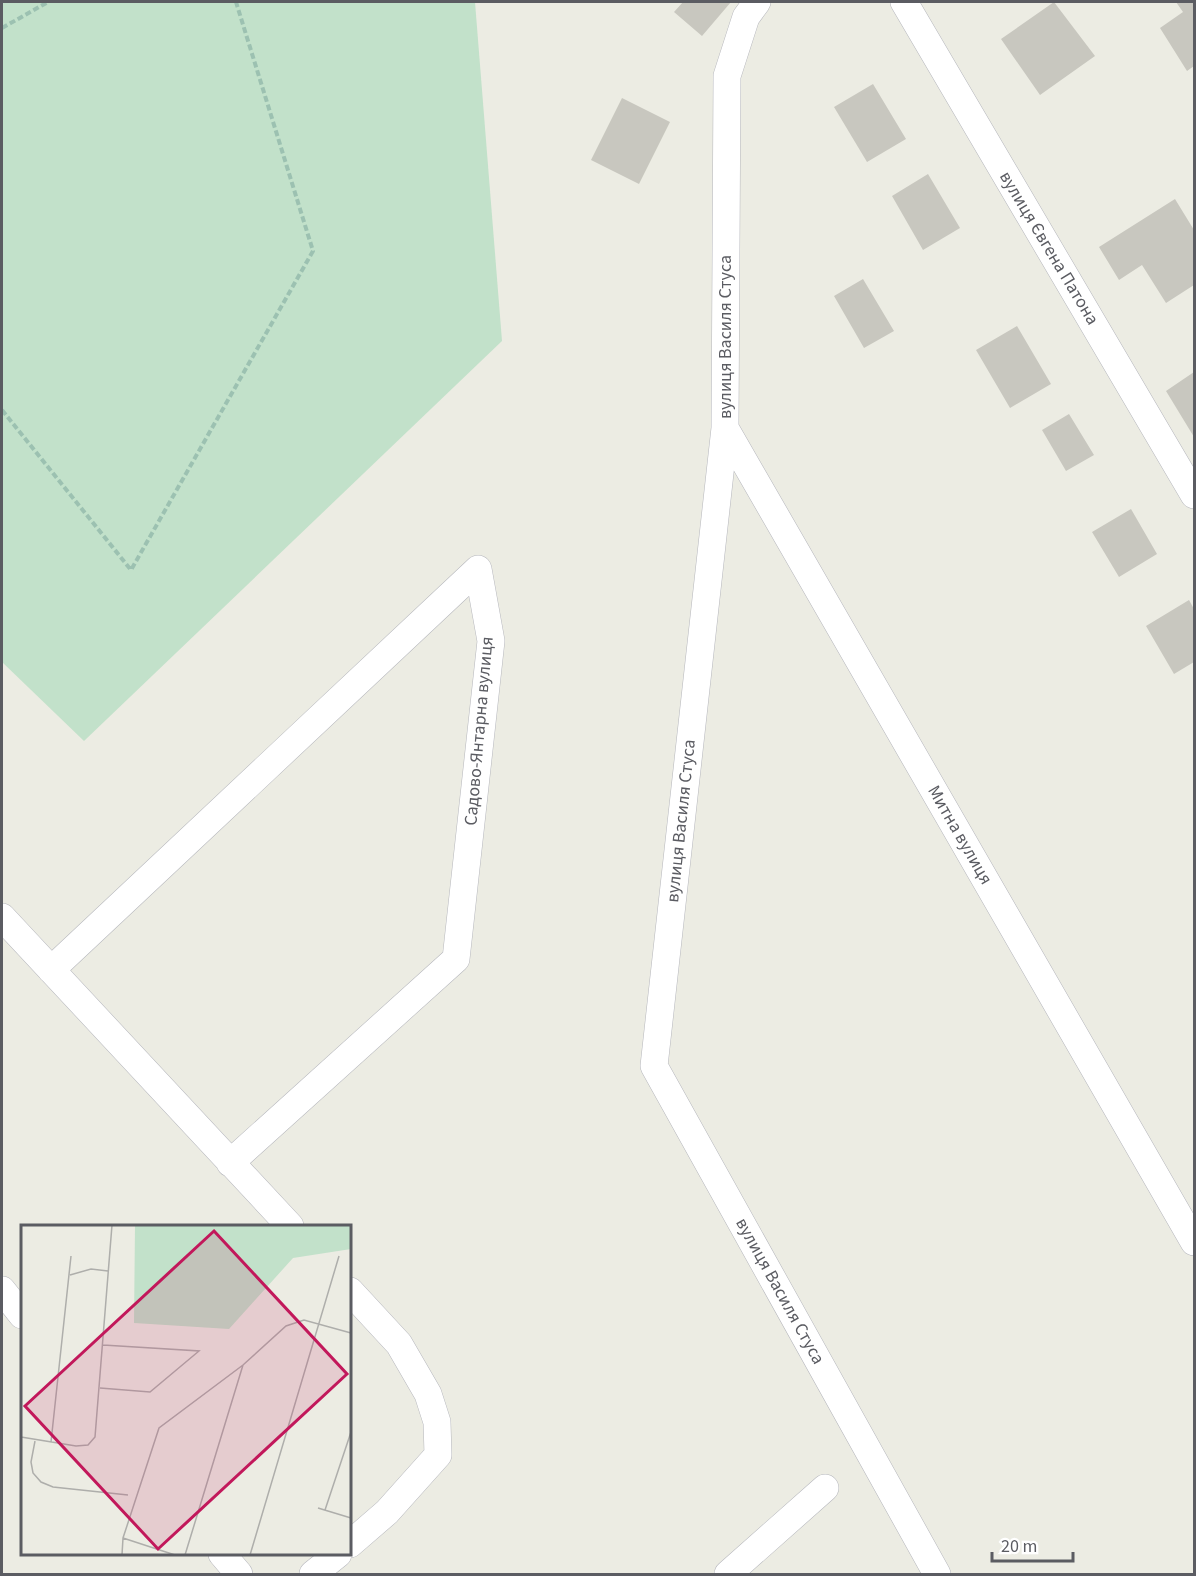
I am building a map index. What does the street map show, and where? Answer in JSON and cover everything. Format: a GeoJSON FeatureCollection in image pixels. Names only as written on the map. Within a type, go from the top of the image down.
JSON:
{"type":"FeatureCollection","features":[{"type":"Feature","properties":{"kind":"street","name":"вулиця Василя Стуса"},"geometry":{"type":"LineString","coordinates":[[756,2],[746,17],[727,76],[725,428],[654,1066],[937,1575]]}},
{"type":"Feature","properties":{"kind":"street","name":"вулиця Євгена Патона"},"geometry":{"type":"LineString","coordinates":[[904,2],[1194,495]]}},
{"type":"Feature","properties":{"kind":"street","name":"Митна вулиця"},"geometry":{"type":"LineString","coordinates":[[725,428],[1194,1242]]}},
{"type":"Feature","properties":{"kind":"street","name":"Садово-Янтарна вулиця"},"geometry":{"type":"LineString","coordinates":[[51,970],[478,569],[491,641],[456,959],[230,1162]]}},
{"type":"Feature","properties":{"kind":"street"},"geometry":{"type":"LineString","coordinates":[[2,917],[288,1225]]}},
{"type":"Feature","properties":{"kind":"street"},"geometry":{"type":"LineString","coordinates":[[2,1290],[21,1314]]}},
{"type":"Feature","properties":{"kind":"street"},"geometry":{"type":"LineString","coordinates":[[351,1292],[399,1344],[428,1394],[437,1422],[438,1455],[387,1512],[351,1543]]}},
{"type":"Feature","properties":{"kind":"street"},"geometry":{"type":"LineString","coordinates":[[728,1575],[825,1488]]}},
{"type":"Feature","properties":{"kind":"street"},"geometry":{"type":"LineString","coordinates":[[223,1555],[239,1575]]}},
{"type":"Feature","properties":{"kind":"street"},"geometry":{"type":"LineString","coordinates":[[313,1575],[337,1555]]}},
{"type":"Feature","properties":{"kind":"path"},"geometry":{"type":"LineString","coordinates":[[2,28],[48,2]]}},
{"type":"Feature","properties":{"kind":"path"},"geometry":{"type":"LineString","coordinates":[[2,410],[131,570],[313,251],[236,2]]}},
{"type":"Feature","properties":{"kind":"green space"},"geometry":{"type":"Polygon","coordinates":[[[2,2],[475,2],[502,341],[84,741],[2,662],[2,2]]]}},
{"type":"Feature","properties":{"kind":"building"},"geometry":{"type":"Polygon","coordinates":[[[683,2],[731,2],[702,36],[674,12],[683,2]]]}},
{"type":"Feature","properties":{"kind":"building"},"geometry":{"type":"Polygon","coordinates":[[[1054,2],[1095,56],[1040,95],[1001,39],[1054,2]]]}},
{"type":"Feature","properties":{"kind":"building"},"geometry":{"type":"Polygon","coordinates":[[[1176,2],[1194,2],[1194,66],[1187,71],[1160,28],[1183,12],[1176,2]]]}},
{"type":"Feature","properties":{"kind":"building"},"geometry":{"type":"Polygon","coordinates":[[[873,84],[906,139],[867,162],[834,107],[873,84]]]}},
{"type":"Feature","properties":{"kind":"building"},"geometry":{"type":"Polygon","coordinates":[[[622,98],[670,122],[639,184],[591,160],[622,98]]]}},
{"type":"Feature","properties":{"kind":"building"},"geometry":{"type":"Polygon","coordinates":[[[928,174],[960,228],[923,250],[892,196],[928,174]]]}},
{"type":"Feature","properties":{"kind":"building"},"geometry":{"type":"Polygon","coordinates":[[[1175,199],[1194,230],[1194,285],[1166,303],[1142,265],[1119,280],[1099,247],[1175,199]]]}},
{"type":"Feature","properties":{"kind":"building"},"geometry":{"type":"Polygon","coordinates":[[[863,279],[894,331],[864,348],[834,296],[863,279]]]}},
{"type":"Feature","properties":{"kind":"building"},"geometry":{"type":"Polygon","coordinates":[[[1017,326],[1051,384],[1010,408],[976,350],[1017,326]]]}},
{"type":"Feature","properties":{"kind":"building"},"geometry":{"type":"Polygon","coordinates":[[[1194,372],[1194,437],[1166,391],[1194,372]]]}},
{"type":"Feature","properties":{"kind":"building"},"geometry":{"type":"Polygon","coordinates":[[[1069,414],[1094,455],[1066,471],[1042,430],[1069,414]]]}},
{"type":"Feature","properties":{"kind":"building"},"geometry":{"type":"Polygon","coordinates":[[[1131,509],[1157,554],[1119,577],[1092,532],[1131,509]]]}},
{"type":"Feature","properties":{"kind":"building"},"geometry":{"type":"Polygon","coordinates":[[[1189,600],[1194,609],[1194,662],[1174,674],[1146,626],[1189,600]]]}}]}
